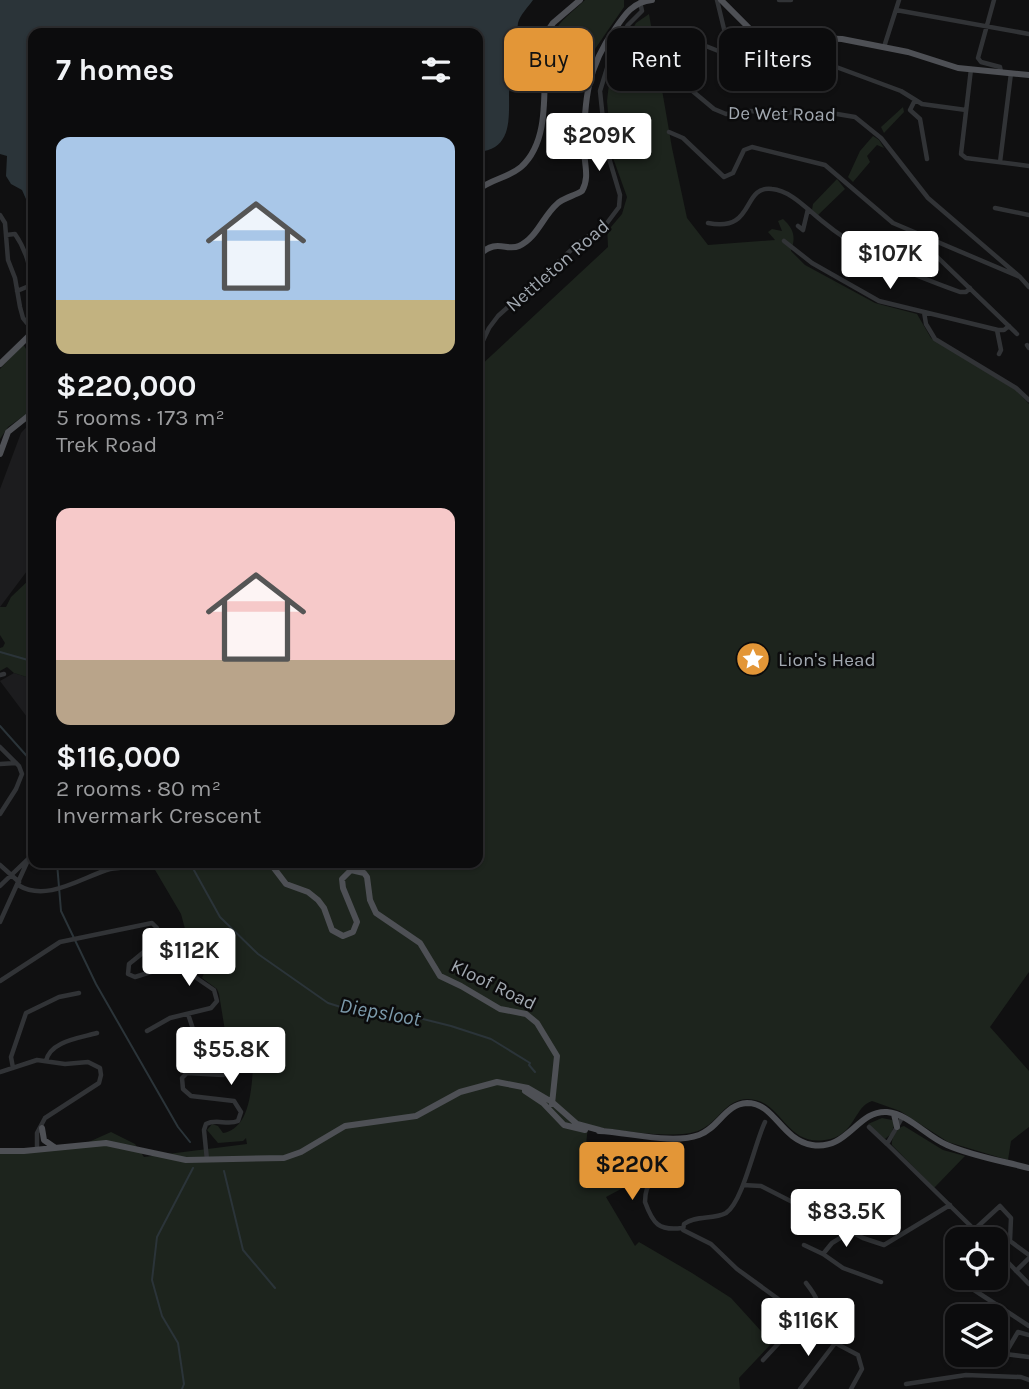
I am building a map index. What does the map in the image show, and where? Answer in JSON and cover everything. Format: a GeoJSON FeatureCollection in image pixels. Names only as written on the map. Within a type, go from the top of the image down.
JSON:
{"type":"FeatureCollection","features":[{"type":"Feature","properties":{"kind":"main road"},"geometry":{"type":"LineString","coordinates":[[483,188],[516,171],[537,146],[542,116],[547,33],[552,24],[580,0]]}},
{"type":"Feature","properties":{"kind":"main road"},"geometry":{"type":"LineString","coordinates":[[483,253],[498,245],[514,247],[522,244],[538,229],[558,202],[578,194],[584,188],[587,177],[584,137],[589,77],[603,45],[631,8],[640,2],[652,0]]}},
{"type":"Feature","properties":{"kind":"main road"},"geometry":{"type":"LineString","coordinates":[[719,0],[732,9],[750,28]]}},
{"type":"Feature","properties":{"kind":"main road"},"geometry":{"type":"LineString","coordinates":[[836,39],[884,47],[971,69],[1029,75]]}},
{"type":"Feature","properties":{"kind":"main road"},"geometry":{"type":"LineString","coordinates":[[0,364],[28,337]]}},
{"type":"Feature","properties":{"kind":"main road"},"geometry":{"type":"LineString","coordinates":[[0,454],[8,432],[28,416]]}},
{"type":"Feature","properties":{"kind":"main road","name":"Kloof Road"},"geometry":{"type":"LineString","coordinates":[[274,868],[286,884],[308,892],[318,900],[325,910],[332,930],[341,936],[352,933],[357,924],[342,879],[352,870],[364,873],[375,911],[382,919],[417,940],[440,976],[501,1009],[524,1013],[536,1021],[556,1056],[552,1102]]}},
{"type":"Feature","properties":{"kind":"main road"},"geometry":{"type":"LineString","coordinates":[[0,1151],[107,1143],[175,1159],[269,1159],[290,1156],[341,1128],[362,1122],[416,1116],[460,1091],[497,1082],[515,1084],[541,1094],[552,1102],[564,1125]]}},
{"type":"Feature","properties":{"kind":"main road"},"geometry":{"type":"LineString","coordinates":[[479,1085],[504,1085],[520,1089],[580,1126],[603,1131]]}},
{"type":"Feature","properties":{"kind":"main road"},"geometry":{"type":"LineString","coordinates":[[564,1125],[575,1129],[647,1136],[694,1136],[710,1129],[732,1108],[752,1104],[769,1111],[794,1139],[820,1146],[841,1140],[871,1116],[883,1112],[902,1118],[949,1146],[1029,1168]]}},
{"type":"Feature","properties":{"kind":"main road"},"geometry":{"type":"LineString","coordinates":[[560,1114],[568,1121],[564,1125]]}},
{"type":"Feature","properties":{"kind":"main road"},"geometry":{"type":"LineString","coordinates":[[894,1114],[897,1127]]}},
{"type":"Feature","properties":{"kind":"main road"},"geometry":{"type":"LineString","coordinates":[[42,1128],[44,1140],[56,1148]]}},
{"type":"Feature","properties":{"kind":"street"},"geometry":{"type":"LineString","coordinates":[[705,46],[725,55],[727,52],[719,0]]}},
{"type":"Feature","properties":{"kind":"street"},"geometry":{"type":"LineString","coordinates":[[779,0],[791,0]]}},
{"type":"Feature","properties":{"kind":"street"},"geometry":{"type":"LineString","coordinates":[[884,47],[900,0]]}},
{"type":"Feature","properties":{"kind":"street"},"geometry":{"type":"LineString","coordinates":[[994,0],[978,59],[1000,67],[1001,72]]}},
{"type":"Feature","properties":{"kind":"street","name":"Nettleton Road"},"geometry":{"type":"LineString","coordinates":[[483,341],[498,316],[580,242],[607,223],[619,206],[620,195],[606,148],[600,91],[612,52],[626,27],[642,10],[640,2]]}},
{"type":"Feature","properties":{"kind":"street"},"geometry":{"type":"LineString","coordinates":[[631,8],[636,16]]}},
{"type":"Feature","properties":{"kind":"street"},"geometry":{"type":"LineString","coordinates":[[896,10],[1029,33]]}},
{"type":"Feature","properties":{"kind":"street"},"geometry":{"type":"LineString","coordinates":[[836,67],[901,91],[929,106],[966,110]]}},
{"type":"Feature","properties":{"kind":"street"},"geometry":{"type":"LineString","coordinates":[[971,69],[960,151],[963,157],[1029,166]]}},
{"type":"Feature","properties":{"kind":"street"},"geometry":{"type":"LineString","coordinates":[[1000,162],[1011,73]]}},
{"type":"Feature","properties":{"kind":"street","name":"De Wet Road"},"geometry":{"type":"LineString","coordinates":[[692,91],[714,109],[726,114],[750,111],[836,114],[857,118],[881,138],[928,198],[1018,274],[1029,287]]}},
{"type":"Feature","properties":{"kind":"street"},"geometry":{"type":"LineString","coordinates":[[915,100],[910,111],[920,119],[927,159]]}},
{"type":"Feature","properties":{"kind":"street"},"geometry":{"type":"LineString","coordinates":[[669,132],[683,138],[724,178],[733,173],[743,151],[750,147],[760,147],[824,164],[892,223],[1020,277]]}},
{"type":"Feature","properties":{"kind":"street"},"geometry":{"type":"LineString","coordinates":[[708,223],[725,225],[736,222],[754,196],[768,188],[781,191],[848,242],[899,270],[962,293],[970,288]]}},
{"type":"Feature","properties":{"kind":"street"},"geometry":{"type":"LineString","coordinates":[[995,208],[1029,215]]}},
{"type":"Feature","properties":{"kind":"street"},"geometry":{"type":"LineString","coordinates":[[798,226],[803,230],[808,209]]}},
{"type":"Feature","properties":{"kind":"street"},"geometry":{"type":"LineString","coordinates":[[0,215],[4,221],[8,261],[24,320],[28,323]]}},
{"type":"Feature","properties":{"kind":"street"},"geometry":{"type":"LineString","coordinates":[[6,235],[14,234],[22,245],[28,266]]}},
{"type":"Feature","properties":{"kind":"street"},"geometry":{"type":"LineString","coordinates":[[784,241],[812,263],[876,299],[997,330],[1009,326]]}},
{"type":"Feature","properties":{"kind":"street"},"geometry":{"type":"LineString","coordinates":[[934,241],[931,248],[933,253],[1017,334]]}},
{"type":"Feature","properties":{"kind":"street"},"geometry":{"type":"LineString","coordinates":[[17,291],[28,286]]}},
{"type":"Feature","properties":{"kind":"street"},"geometry":{"type":"LineString","coordinates":[[924,312],[927,327],[935,339],[1016,388],[1029,400]]}},
{"type":"Feature","properties":{"kind":"street"},"geometry":{"type":"LineString","coordinates":[[997,330],[1001,350],[999,354]]}},
{"type":"Feature","properties":{"kind":"street"},"geometry":{"type":"LineString","coordinates":[[0,747],[22,772],[20,781],[0,814]]}},
{"type":"Feature","properties":{"kind":"street"},"geometry":{"type":"LineString","coordinates":[[0,764],[16,763]]}},
{"type":"Feature","properties":{"kind":"street"},"geometry":{"type":"LineString","coordinates":[[0,886],[28,859]]}},
{"type":"Feature","properties":{"kind":"street"},"geometry":{"type":"LineString","coordinates":[[0,922],[28,860]]}},
{"type":"Feature","properties":{"kind":"street"},"geometry":{"type":"LineString","coordinates":[[0,865],[18,884],[29,889],[62,888],[118,868]]}},
{"type":"Feature","properties":{"kind":"street"},"geometry":{"type":"LineString","coordinates":[[0,981],[51,945],[148,923],[154,924],[158,930],[156,936],[144,952],[129,964],[128,973],[135,977],[173,965],[181,967],[212,989],[217,998],[211,1008],[165,1020],[147,1031]]}},
{"type":"Feature","properties":{"kind":"street"},"geometry":{"type":"LineString","coordinates":[[13,1068],[11,1057],[26,1013],[60,997],[79,993]]}},
{"type":"Feature","properties":{"kind":"street"},"geometry":{"type":"LineString","coordinates":[[188,1014],[194,1032],[227,1054],[233,1064],[230,1072],[223,1075],[187,1073],[181,1082],[183,1089],[191,1096],[232,1100],[239,1105],[241,1112],[238,1121],[231,1124],[214,1121],[206,1124],[204,1130],[207,1160]]}},
{"type":"Feature","properties":{"kind":"street"},"geometry":{"type":"LineString","coordinates":[[46,1061],[48,1053],[55,1047],[97,1034]]}},
{"type":"Feature","properties":{"kind":"street"},"geometry":{"type":"LineString","coordinates":[[0,1072],[35,1060],[65,1064],[91,1062],[97,1065],[101,1072],[96,1085],[46,1118],[39,1127],[39,1150]]}},
{"type":"Feature","properties":{"kind":"street"},"geometry":{"type":"LineString","coordinates":[[39,1150],[42,1128],[52,1114]]}},
{"type":"Feature","properties":{"kind":"street"},"geometry":{"type":"LineString","coordinates":[[887,1144],[902,1118]]}},
{"type":"Feature","properties":{"kind":"street"},"geometry":{"type":"LineString","coordinates":[[682,1228],[689,1220],[719,1215],[729,1210],[743,1185],[765,1122]]}},
{"type":"Feature","properties":{"kind":"street"},"geometry":{"type":"LineString","coordinates":[[869,1127],[973,1227]]}},
{"type":"Feature","properties":{"kind":"street"},"geometry":{"type":"LineString","coordinates":[[677,1179],[654,1178],[649,1183],[645,1199],[659,1226],[667,1229],[682,1228]]}},
{"type":"Feature","properties":{"kind":"street"},"geometry":{"type":"LineString","coordinates":[[743,1185],[761,1186],[850,1232],[885,1245],[950,1205]]}},
{"type":"Feature","properties":{"kind":"street"},"geometry":{"type":"LineString","coordinates":[[977,1227],[1000,1206],[1011,1218],[1009,1239],[1029,1256],[1016,1271]]}},
{"type":"Feature","properties":{"kind":"street"},"geometry":{"type":"LineString","coordinates":[[682,1228],[687,1234],[708,1242],[737,1269],[855,1353],[862,1362],[861,1372],[851,1389]]}},
{"type":"Feature","properties":{"kind":"street"},"geometry":{"type":"LineString","coordinates":[[823,1254],[832,1243],[850,1232]]}},
{"type":"Feature","properties":{"kind":"street"},"geometry":{"type":"LineString","coordinates":[[804,1245],[841,1267],[881,1282]]}},
{"type":"Feature","properties":{"kind":"street"},"geometry":{"type":"LineString","coordinates":[[1008,1263],[1029,1284]]}},
{"type":"Feature","properties":{"kind":"street"},"geometry":{"type":"LineString","coordinates":[[806,1283],[819,1302],[815,1322]]}},
{"type":"Feature","properties":{"kind":"street"},"geometry":{"type":"LineString","coordinates":[[974,1290],[1029,1326]]}},
{"type":"Feature","properties":{"kind":"street"},"geometry":{"type":"LineString","coordinates":[[763,1360],[803,1317]]}},
{"type":"Feature","properties":{"kind":"street"},"geometry":{"type":"LineString","coordinates":[[1029,1335],[1018,1332],[1005,1354],[1029,1357]]}},
{"type":"Feature","properties":{"kind":"street"},"geometry":{"type":"LineString","coordinates":[[800,1389],[836,1342]]}},
{"type":"Feature","properties":{"kind":"street"},"geometry":{"type":"LineString","coordinates":[[906,1384],[970,1375],[1021,1377],[1029,1380]]}},
{"type":"Feature","properties":{"kind":"shaded area"},"geometry":{"type":"Polygon","coordinates":[[[0,0],[533,0],[522,14],[518,28],[504,28],[504,91],[509,91],[508,123],[503,139],[489,150],[483,151],[483,28],[28,28],[28,204],[22,190],[11,184],[6,176],[7,156],[0,154],[0,0]]]}},
{"type":"Feature","properties":{"kind":"shaded area"},"geometry":{"type":"Polygon","coordinates":[[[585,0],[624,0],[624,7],[595,49],[593,28],[557,28],[585,0]]]}},
{"type":"Feature","properties":{"kind":"shaded area"},"geometry":{"type":"Polygon","coordinates":[[[649,14],[651,28],[633,28],[636,23],[649,14]]]}},
{"type":"Feature","properties":{"kind":"shaded area"},"geometry":{"type":"Polygon","coordinates":[[[608,91],[662,91],[687,218],[708,245],[775,240],[768,232],[772,229],[782,231],[778,221],[783,219],[793,233],[791,251],[805,265],[875,303],[917,314],[931,338],[1016,390],[1029,404],[1029,972],[990,1027],[1029,1071],[1029,1127],[1011,1141],[1008,1160],[948,1142],[900,1111],[872,1101],[861,1109],[843,1133],[825,1140],[811,1140],[801,1136],[769,1107],[760,1101],[748,1099],[733,1103],[707,1126],[690,1133],[645,1133],[588,1126],[586,1145],[597,1147],[607,1159],[608,1154],[636,1181],[606,1197],[635,1246],[639,1242],[731,1298],[772,1343],[739,1378],[740,1389],[0,1389],[0,1154],[82,1145],[111,1132],[135,1144],[144,1157],[247,1144],[246,1138],[243,1141],[218,1143],[207,1130],[212,1124],[218,1126],[223,1133],[234,1129],[247,1109],[252,1082],[254,1043],[226,1037],[217,989],[202,978],[204,973],[191,970],[183,959],[188,940],[181,914],[154,868],[483,868],[483,363],[608,247],[607,226],[611,227],[622,214],[627,197],[612,155],[608,91]]]}},
{"type":"Feature","properties":{"kind":"shaded area"},"geometry":{"type":"Polygon","coordinates":[[[903,107],[904,112],[884,133],[881,127],[903,107]]]}},
{"type":"Feature","properties":{"kind":"shaded area"},"geometry":{"type":"Polygon","coordinates":[[[873,136],[884,148],[877,145],[867,156],[870,162],[853,182],[848,177],[860,151],[873,136]]]}},
{"type":"Feature","properties":{"kind":"shaded area"},"geometry":{"type":"Polygon","coordinates":[[[837,179],[845,189],[818,215],[812,210],[813,204],[837,179]]]}},
{"type":"Feature","properties":{"kind":"shaded area"},"geometry":{"type":"Polygon","coordinates":[[[23,344],[28,352],[28,413],[8,427],[0,439],[0,369],[23,344]]]}},
{"type":"Feature","properties":{"kind":"shaded area"},"geometry":{"type":"Polygon","coordinates":[[[28,425],[28,570],[0,607],[0,489],[21,433],[28,425]]]}},
{"type":"Feature","properties":{"kind":"shaded area"},"geometry":{"type":"Polygon","coordinates":[[[28,581],[28,677],[14,673],[7,667],[0,671],[0,648],[5,643],[0,635],[0,607],[6,607],[11,597],[28,581]]]}},
{"type":"Feature","properties":{"kind":"shaded area"},"geometry":{"type":"Polygon","coordinates":[[[14,673],[28,677],[28,718],[0,681],[14,673]]]}},
{"type":"Feature","properties":{"kind":"shaded area"},"geometry":{"type":"Polygon","coordinates":[[[882,1118],[895,1123],[891,1134],[885,1139],[868,1124],[882,1118]]]}},
{"type":"Feature","properties":{"kind":"shaded area"},"geometry":{"type":"Polygon","coordinates":[[[904,1126],[943,1150],[965,1156],[934,1188],[892,1145],[895,1134],[904,1126]]]}},
{"type":"Feature","properties":{"kind":"waterway","name":"Diepsloot"},"geometry":{"type":"LineString","coordinates":[[0,652],[28,660]]}},
{"type":"Feature","properties":{"kind":"waterway"},"geometry":{"type":"LineString","coordinates":[[0,726],[28,757]]}},
{"type":"Feature","properties":{"kind":"waterway"},"geometry":{"type":"LineString","coordinates":[[57,868],[61,911],[96,984],[178,1127],[190,1142]]}},
{"type":"Feature","properties":{"kind":"waterway","name":"Diepsloot"},"geometry":{"type":"LineString","coordinates":[[193,868],[220,917],[258,954],[328,1003],[347,1009],[383,1009],[491,1039],[530,1063],[535,1072]]}},
{"type":"Feature","properties":{"kind":"waterway"},"geometry":{"type":"LineString","coordinates":[[182,1389],[184,1384],[178,1343],[162,1316],[152,1280],[157,1237],[193,1168]]}},
{"type":"Feature","properties":{"kind":"waterway"},"geometry":{"type":"LineString","coordinates":[[224,1171],[243,1250],[275,1288]]}},
{"type":"Feature","properties":{"kind":"place","name":"Lion's Head"},"geometry":{"type":"Point","coordinates":[753,659]}}]}
